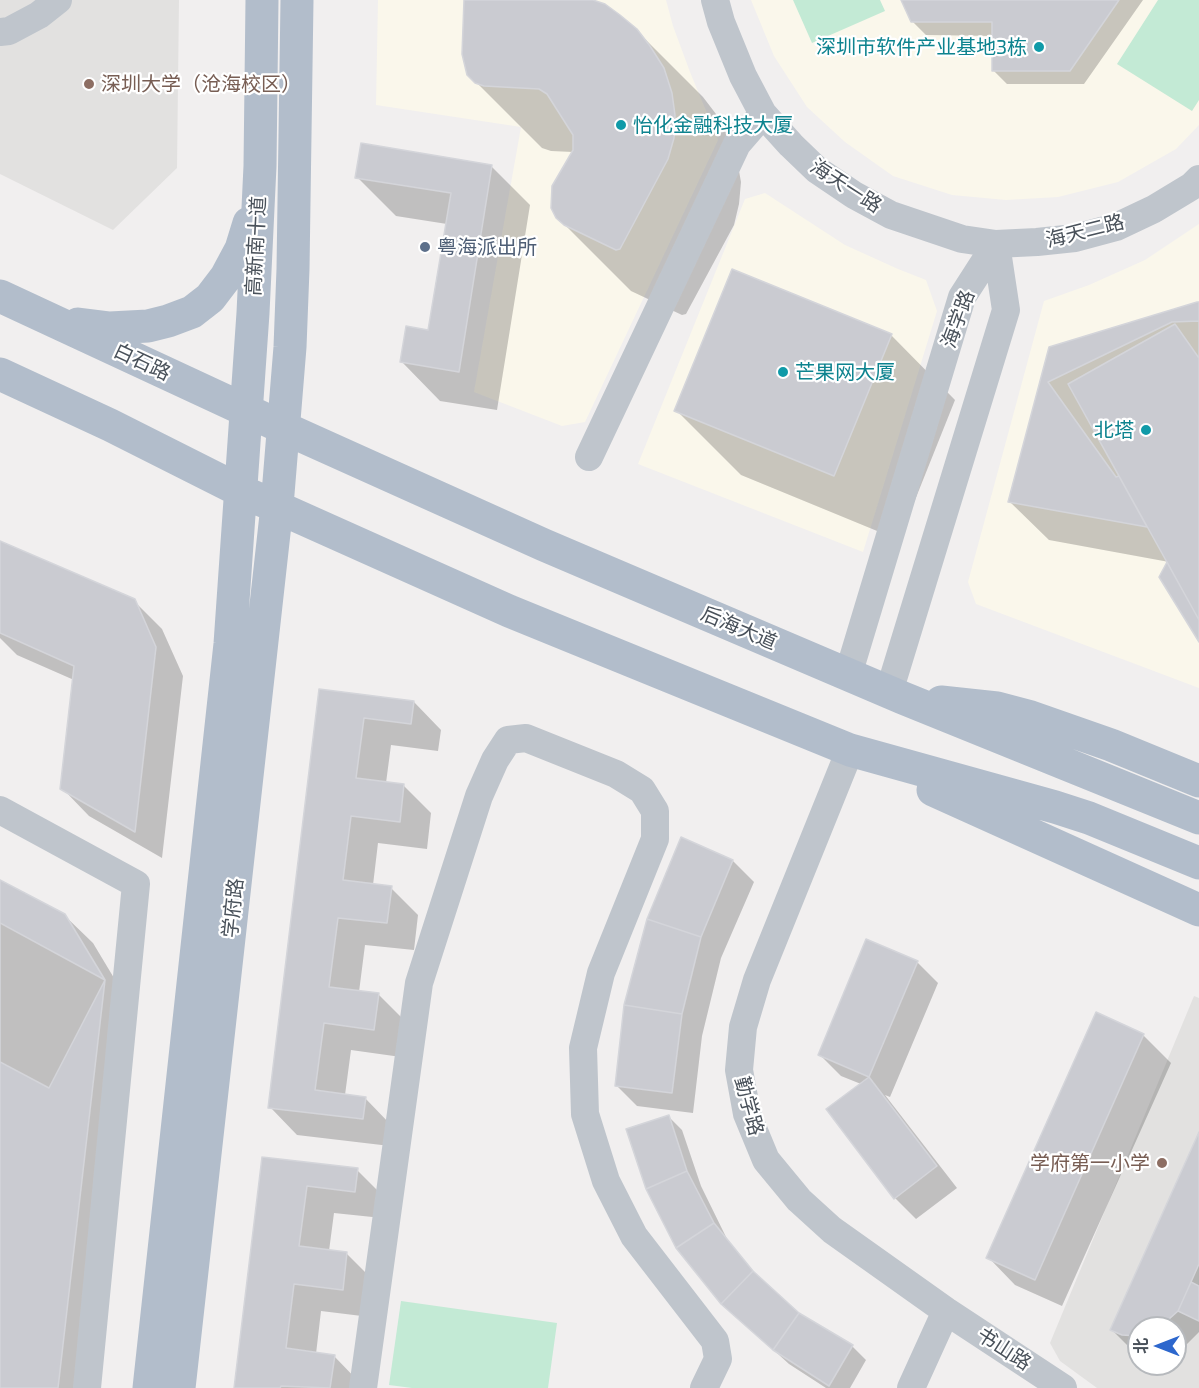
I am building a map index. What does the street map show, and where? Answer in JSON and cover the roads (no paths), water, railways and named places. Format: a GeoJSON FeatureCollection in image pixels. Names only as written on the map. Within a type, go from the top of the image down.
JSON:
{"type":"FeatureCollection","features":[{"type":"Feature","properties":{"kind":"main road","name":"高新南十道"},"geometry":{"type":"LineString","coordinates":[[241,491],[248,411],[260,166],[262,0]]}},
{"type":"Feature","properties":{"kind":"main road","name":"高新南十道"},"geometry":{"type":"LineString","coordinates":[[284,428],[294,269],[297,0]]}},
{"type":"Feature","properties":{"kind":"main road"},"geometry":{"type":"LineString","coordinates":[[56,321],[120,328],[158,323],[192,312],[210,298],[226,277],[241,249],[250,221],[260,166]]}},
{"type":"Feature","properties":{"kind":"main road","name":"白石路"},"geometry":{"type":"LineString","coordinates":[[0,296],[284,428]]}},
{"type":"Feature","properties":{"kind":"main road"},"geometry":{"type":"LineString","coordinates":[[0,374],[110,425],[241,491],[509,611],[850,750],[895,773],[1199,910]]}},
{"type":"Feature","properties":{"kind":"main road","name":"学府路"},"geometry":{"type":"LineString","coordinates":[[179,1388],[278,507],[284,428]]}},
{"type":"Feature","properties":{"kind":"main road","name":"后海大道"},"geometry":{"type":"LineString","coordinates":[[284,428],[544,546],[896,695],[1199,818]]}},
{"type":"Feature","properties":{"kind":"main road","name":"学府路"},"geometry":{"type":"LineString","coordinates":[[149,1388],[230,644],[241,491]]}},
{"type":"Feature","properties":{"kind":"main road"},"geometry":{"type":"LineString","coordinates":[[896,695],[997,708],[1031,717],[1111,745],[1199,781]]}},
{"type":"Feature","properties":{"kind":"main road"},"geometry":{"type":"LineString","coordinates":[[850,750],[1054,807],[1199,863]]}},
{"type":"Feature","properties":{"kind":"street"},"geometry":{"type":"LineString","coordinates":[[0,32],[9,31],[39,15],[58,0]]}},
{"type":"Feature","properties":{"kind":"street","name":"海天一路"},"geometry":{"type":"LineString","coordinates":[[716,0],[721,22],[743,76],[763,114],[817,171],[891,215],[962,239],[996,244]]}},
{"type":"Feature","properties":{"kind":"street"},"geometry":{"type":"LineString","coordinates":[[589,457],[737,144],[763,114]]}},
{"type":"Feature","properties":{"kind":"street","name":"海天二路"},"geometry":{"type":"LineString","coordinates":[[996,244],[1075,237],[1116,226],[1154,209],[1192,186],[1199,179]]}},
{"type":"Feature","properties":{"kind":"street","name":"海学路"},"geometry":{"type":"LineString","coordinates":[[849,675],[962,297],[996,244]]}},
{"type":"Feature","properties":{"kind":"street","name":"海学路"},"geometry":{"type":"LineString","coordinates":[[896,695],[1006,310],[996,244]]}},
{"type":"Feature","properties":{"kind":"street"},"geometry":{"type":"LineString","coordinates":[[363,1388],[419,983],[479,796],[495,760],[508,740],[526,738],[616,774],[642,790],[655,810],[655,838],[601,973],[583,1048],[585,1114],[606,1181],[634,1236],[715,1341],[718,1359],[704,1388]]}},
{"type":"Feature","properties":{"kind":"street","name":"勤学路"},"geometry":{"type":"LineString","coordinates":[[850,750],[757,980],[743,1027],[739,1070],[747,1114],[766,1160],[800,1200],[832,1230],[946,1311]]}},
{"type":"Feature","properties":{"kind":"street"},"geometry":{"type":"LineString","coordinates":[[0,810],[136,884],[87,1388]]}},
{"type":"Feature","properties":{"kind":"street"},"geometry":{"type":"LineString","coordinates":[[911,1388],[946,1311]]}},
{"type":"Feature","properties":{"kind":"street","name":"书山路"},"geometry":{"type":"LineString","coordinates":[[946,1311],[1063,1388]]}},
{"type":"Feature","properties":{"kind":"place","name":"深圳市软件产业基地3栋"},"geometry":{"type":"Point","coordinates":[1039,47]}},
{"type":"Feature","properties":{"kind":"place","name":"深圳大学（沧海校区）"},"geometry":{"type":"Point","coordinates":[89,84]}},
{"type":"Feature","properties":{"kind":"place","name":"怡化金融科技大厦"},"geometry":{"type":"Point","coordinates":[621,125]}},
{"type":"Feature","properties":{"kind":"place","name":"粤海派出所"},"geometry":{"type":"Point","coordinates":[425,247]}},
{"type":"Feature","properties":{"kind":"place","name":"芒果网大厦"},"geometry":{"type":"Point","coordinates":[783,372]}},
{"type":"Feature","properties":{"kind":"place","name":"北塔"},"geometry":{"type":"Point","coordinates":[1146,430]}},
{"type":"Feature","properties":{"kind":"place","name":"学府第一小学"},"geometry":{"type":"Point","coordinates":[1162,1163]}}]}
